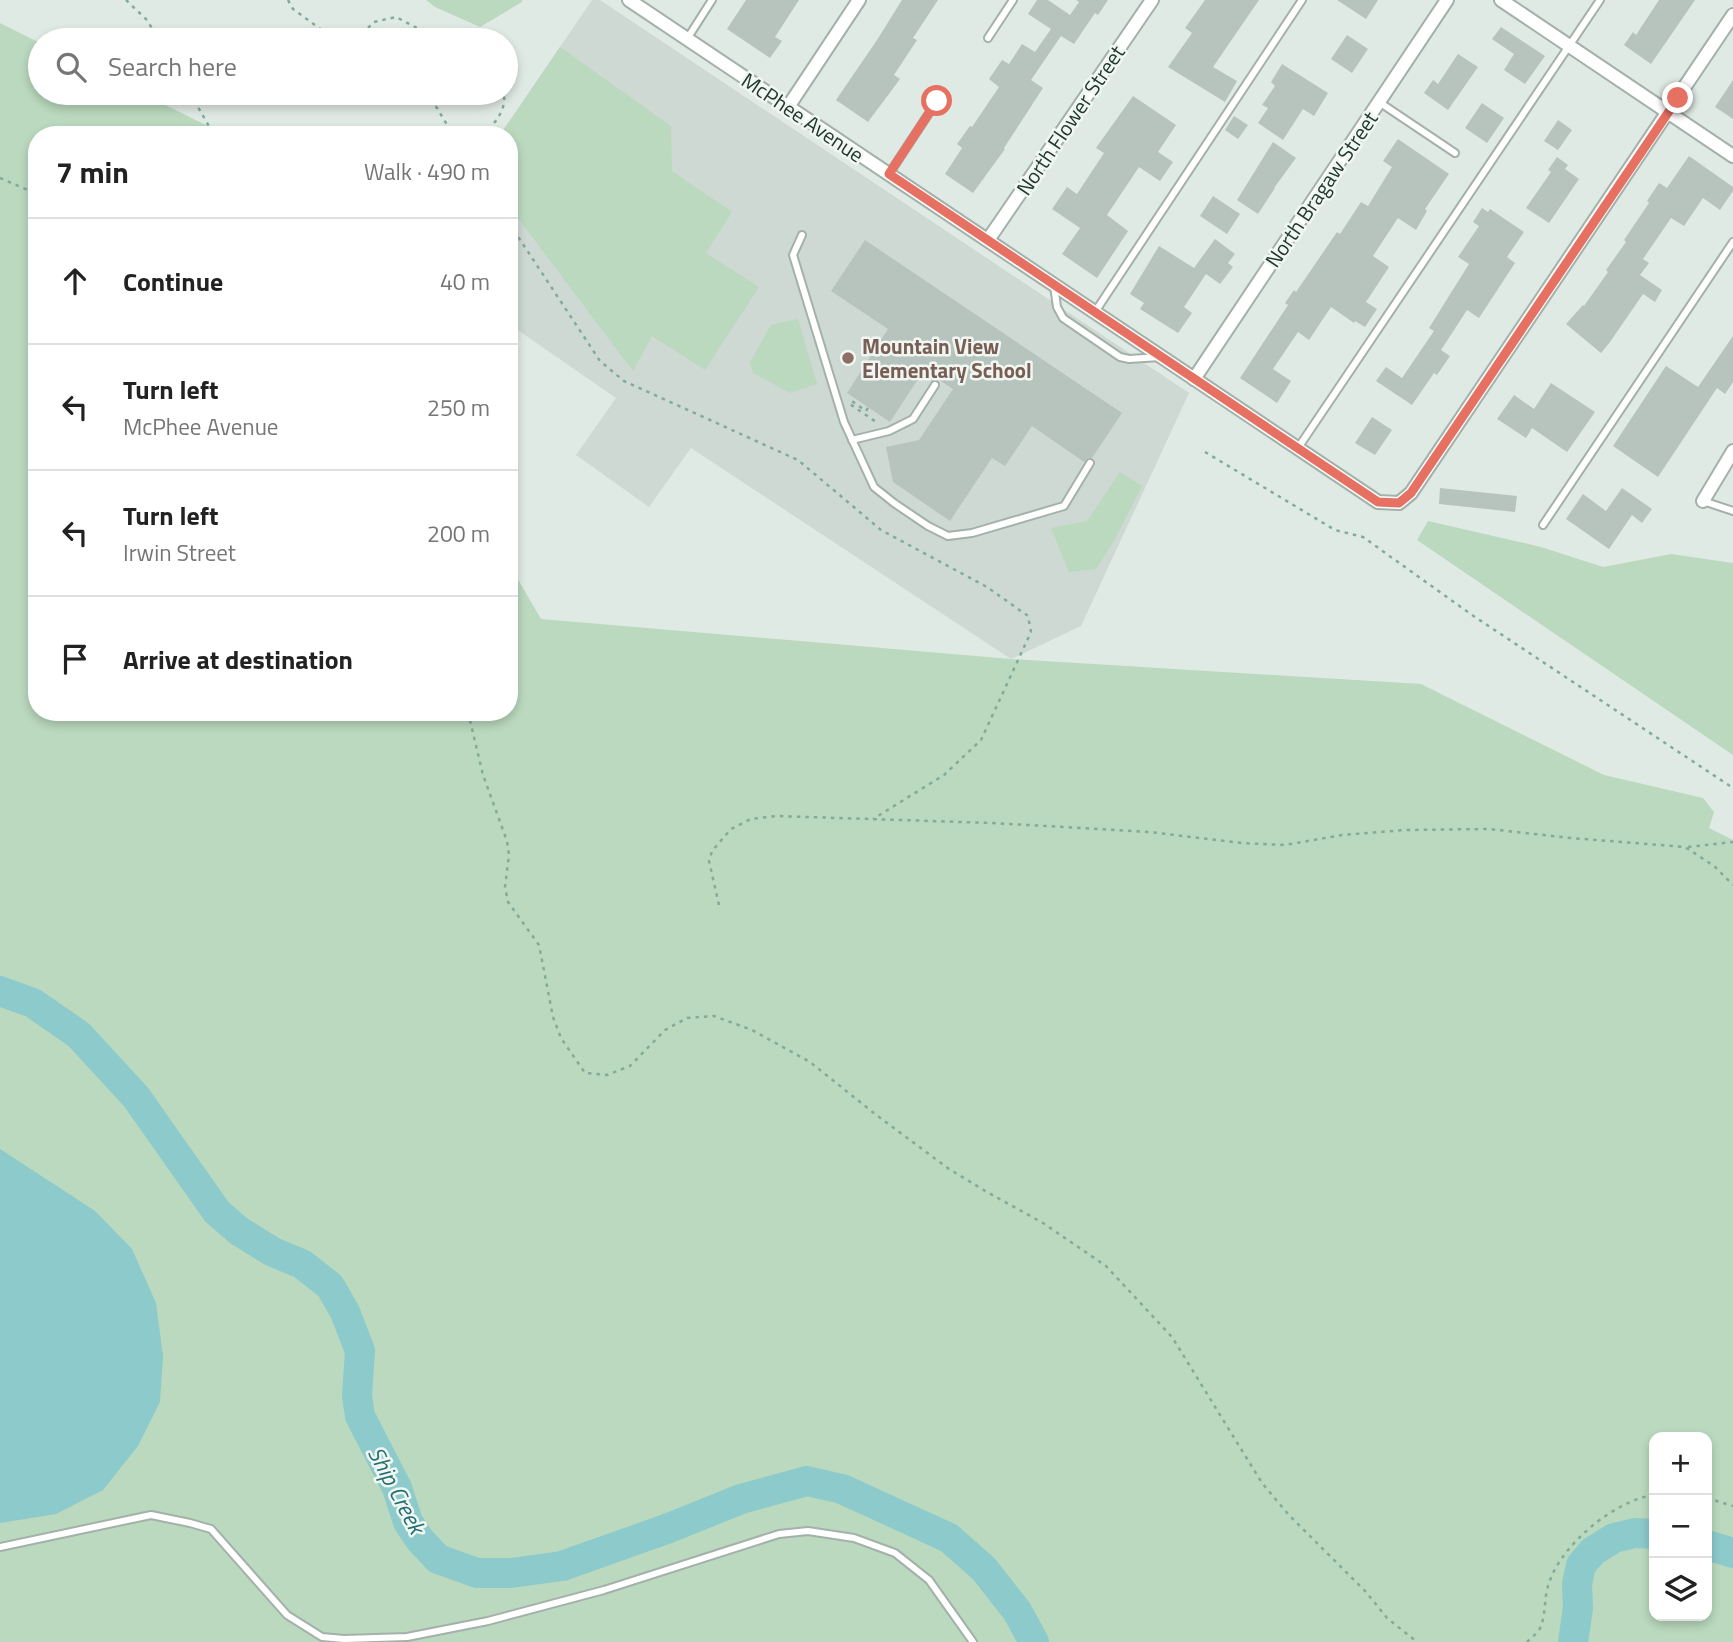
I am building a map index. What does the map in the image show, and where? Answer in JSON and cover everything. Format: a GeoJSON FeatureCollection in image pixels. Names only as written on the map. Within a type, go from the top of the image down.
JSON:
{"type":"FeatureCollection","features":[{"type":"Feature","properties":{"kind":"street","name":"McPhee Avenue"},"geometry":{"type":"LineString","coordinates":[[629,0],[1378,502],[1399,503],[1411,493],[1669,113]]}},
{"type":"Feature","properties":{"kind":"street"},"geometry":{"type":"LineString","coordinates":[[788,107],[859,0]]}},
{"type":"Feature","properties":{"kind":"street","name":"North Flower Street"},"geometry":{"type":"LineString","coordinates":[[988,240],[1152,0]]}},
{"type":"Feature","properties":{"kind":"street","name":"North Bragaw Street"},"geometry":{"type":"LineString","coordinates":[[1194,379],[1447,0]]}},
{"type":"Feature","properties":{"kind":"street"},"geometry":{"type":"LineString","coordinates":[[1502,0],[1733,156]]}},
{"type":"Feature","properties":{"kind":"street"},"geometry":{"type":"LineString","coordinates":[[1669,113],[1733,15]]}},
{"type":"Feature","properties":{"kind":"street"},"geometry":{"type":"LineString","coordinates":[[1703,500],[1733,451]]}},
{"type":"Feature","properties":{"kind":"lane"},"geometry":{"type":"LineString","coordinates":[[687,39],[712,0]]}},
{"type":"Feature","properties":{"kind":"lane"},"geometry":{"type":"LineString","coordinates":[[988,38],[1013,0]]}},
{"type":"Feature","properties":{"kind":"lane"},"geometry":{"type":"LineString","coordinates":[[1095,312],[1303,0]]}},
{"type":"Feature","properties":{"kind":"lane"},"geometry":{"type":"LineString","coordinates":[[1298,448],[1600,0]]}},
{"type":"Feature","properties":{"kind":"lane"},"geometry":{"type":"LineString","coordinates":[[889,174],[937,101]]}},
{"type":"Feature","properties":{"kind":"lane"},"geometry":{"type":"LineString","coordinates":[[1379,102],[1455,153]]}},
{"type":"Feature","properties":{"kind":"lane"},"geometry":{"type":"LineString","coordinates":[[802,235],[793,255],[844,422],[874,487],[928,526],[948,536],[972,533],[1064,506],[1090,463]]}},
{"type":"Feature","properties":{"kind":"lane"},"geometry":{"type":"LineString","coordinates":[[1543,525],[1733,242]]}},
{"type":"Feature","properties":{"kind":"lane"},"geometry":{"type":"LineString","coordinates":[[1054,285],[1057,307],[1063,318],[1120,356],[1129,359],[1162,357]]}},
{"type":"Feature","properties":{"kind":"lane"},"geometry":{"type":"LineString","coordinates":[[852,440],[889,431],[913,419],[935,385]]}},
{"type":"Feature","properties":{"kind":"lane"},"geometry":{"type":"LineString","coordinates":[[1703,500],[1733,511]]}},
{"type":"Feature","properties":{"kind":"lane"},"geometry":{"type":"LineString","coordinates":[[0,1548],[151,1515],[190,1523],[211,1530],[287,1615],[322,1637],[344,1639],[407,1637],[488,1621],[604,1590],[779,1534],[808,1531],[854,1538],[895,1553],[929,1580],[973,1642]]}},
{"type":"Feature","properties":{"kind":"path"},"geometry":{"type":"LineString","coordinates":[[126,0],[152,28]]}},
{"type":"Feature","properties":{"kind":"path"},"geometry":{"type":"LineString","coordinates":[[288,0],[293,9],[319,28]]}},
{"type":"Feature","properties":{"kind":"path"},"geometry":{"type":"LineString","coordinates":[[368,28],[374,22],[396,17],[417,28]]}},
{"type":"Feature","properties":{"kind":"path"},"geometry":{"type":"LineString","coordinates":[[197,105],[209,126]]}},
{"type":"Feature","properties":{"kind":"path"},"geometry":{"type":"LineString","coordinates":[[435,105],[448,126]]}},
{"type":"Feature","properties":{"kind":"path"},"geometry":{"type":"LineString","coordinates":[[492,126],[498,121],[503,105]]}},
{"type":"Feature","properties":{"kind":"path"},"geometry":{"type":"LineString","coordinates":[[0,178],[28,190]]}},
{"type":"Feature","properties":{"kind":"path"},"geometry":{"type":"LineString","coordinates":[[518,237],[600,361],[624,381],[798,460],[881,530],[987,587],[1028,616],[1031,632],[981,740],[944,775],[873,819]]}},
{"type":"Feature","properties":{"kind":"path"},"geometry":{"type":"LineString","coordinates":[[868,408],[866,411],[852,401],[850,404],[889,431]]}},
{"type":"Feature","properties":{"kind":"path"},"geometry":{"type":"LineString","coordinates":[[1205,452],[1335,530],[1363,537],[1472,615],[1733,788]]}},
{"type":"Feature","properties":{"kind":"path"},"geometry":{"type":"LineString","coordinates":[[470,721],[483,775],[507,841],[509,855],[505,887],[508,902],[539,945],[553,1017],[561,1038],[585,1073],[607,1074],[630,1066],[665,1030],[687,1018],[714,1016],[752,1030],[810,1062],[949,1169],[1043,1223],[1106,1266],[1171,1337],[1262,1483],[1288,1514],[1366,1592],[1387,1618],[1418,1642]]}},
{"type":"Feature","properties":{"kind":"path"},"geometry":{"type":"LineString","coordinates":[[719,905],[709,861],[712,851],[731,829],[751,819],[776,816],[993,823],[1150,832],[1241,843],[1285,845],[1342,835],[1405,830],[1489,829],[1685,847],[1733,842]]}},
{"type":"Feature","properties":{"kind":"path"},"geometry":{"type":"LineString","coordinates":[[1685,847],[1714,866],[1733,885]]}},
{"type":"Feature","properties":{"kind":"path"},"geometry":{"type":"LineString","coordinates":[[1527,1642],[1541,1628],[1548,1584],[1558,1562],[1581,1535],[1616,1509],[1649,1496]]}},
{"type":"Feature","properties":{"kind":"path"},"geometry":{"type":"LineString","coordinates":[[1712,1500],[1733,1506]]}},
{"type":"Feature","properties":{"kind":"shaded area","name":"Mountain View Elementary School"},"geometry":{"type":"Polygon","coordinates":[[[592,0],[600,0],[1189,393],[1081,626],[1011,659],[691,448],[649,507],[576,455],[616,398],[518,330],[518,126],[506,126],[592,0]]]}},
{"type":"Feature","properties":{"kind":"green space"},"geometry":{"type":"Polygon","coordinates":[[[426,0],[522,2],[480,27],[435,7],[426,0]]]}},
{"type":"Feature","properties":{"kind":"green space"},"geometry":{"type":"Polygon","coordinates":[[[0,23],[28,37],[28,105],[165,105],[208,126],[28,126],[28,721],[518,721],[518,579],[541,619],[1011,659],[1421,684],[1604,775],[1703,798],[1714,812],[1709,828],[1733,840],[1733,1642],[0,1642],[0,23]]]}},
{"type":"Feature","properties":{"kind":"green space"},"geometry":{"type":"Polygon","coordinates":[[[560,47],[671,126],[672,171],[732,212],[706,253],[759,287],[705,370],[652,336],[633,371],[518,218],[518,126],[506,126],[560,47]]]}},
{"type":"Feature","properties":{"kind":"green space"},"geometry":{"type":"Polygon","coordinates":[[[798,319],[817,384],[790,393],[753,373],[750,362],[771,325],[798,319]]]}},
{"type":"Feature","properties":{"kind":"green space"},"geometry":{"type":"Polygon","coordinates":[[[1120,472],[1142,486],[1115,539],[1096,569],[1069,572],[1051,528],[1087,521],[1120,472]]]}},
{"type":"Feature","properties":{"kind":"green space"},"geometry":{"type":"Polygon","coordinates":[[[1428,521],[1541,547],[1603,567],[1671,554],[1733,563],[1733,755],[1417,540],[1428,521]]]}},
{"type":"Feature","properties":{"kind":"water"},"geometry":{"type":"Polygon","coordinates":[[[0,1149],[95,1211],[132,1249],[156,1303],[163,1356],[160,1402],[138,1446],[103,1490],[56,1514],[0,1523],[0,1149]]]}},
{"type":"Feature","properties":{"kind":"building"},"geometry":{"type":"Polygon","coordinates":[[[746,0],[799,0],[775,37],[782,41],[770,58],[727,29],[746,0]]]}},
{"type":"Feature","properties":{"kind":"building"},"geometry":{"type":"Polygon","coordinates":[[[902,0],[938,0],[913,38],[917,40],[894,75],[900,79],[868,122],[836,100],[902,0]]]}},
{"type":"Feature","properties":{"kind":"building"},"geometry":{"type":"Polygon","coordinates":[[[1037,0],[1048,0],[1070,15],[1079,2],[1076,0],[1108,0],[1098,15],[1095,13],[1074,44],[1061,36],[1031,80],[1043,88],[1005,149],[973,193],[945,174],[962,148],[957,144],[999,87],[989,79],[1002,60],[1009,64],[1022,44],[1035,52],[1051,29],[1028,14],[1037,0]]]}},
{"type":"Feature","properties":{"kind":"building"},"geometry":{"type":"Polygon","coordinates":[[[1205,0],[1259,0],[1213,67],[1237,81],[1225,102],[1168,67],[1192,33],[1185,28],[1205,0]]]}},
{"type":"Feature","properties":{"kind":"building"},"geometry":{"type":"Polygon","coordinates":[[[1337,0],[1378,0],[1366,19],[1337,0]]]}},
{"type":"Feature","properties":{"kind":"building"},"geometry":{"type":"Polygon","coordinates":[[[1659,0],[1695,0],[1651,64],[1624,45],[1633,32],[1636,35],[1659,0]]]}},
{"type":"Feature","properties":{"kind":"building"},"geometry":{"type":"Polygon","coordinates":[[[1501,27],[1545,56],[1525,84],[1504,70],[1514,54],[1492,39],[1501,27]]]}},
{"type":"Feature","properties":{"kind":"building"},"geometry":{"type":"Polygon","coordinates":[[[1347,35],[1368,49],[1352,73],[1331,59],[1347,35]]]}},
{"type":"Feature","properties":{"kind":"building"},"geometry":{"type":"Polygon","coordinates":[[[1458,54],[1478,67],[1448,110],[1424,93],[1433,80],[1438,84],[1458,54]]]}},
{"type":"Feature","properties":{"kind":"building"},"geometry":{"type":"Polygon","coordinates":[[[1282,64],[1328,93],[1314,116],[1303,109],[1283,140],[1258,123],[1268,108],[1262,105],[1275,86],[1271,82],[1282,64]]]}},
{"type":"Feature","properties":{"kind":"building"},"geometry":{"type":"Polygon","coordinates":[[[1733,80],[1733,119],[1715,107],[1733,80]]]}},
{"type":"Feature","properties":{"kind":"building"},"geometry":{"type":"Polygon","coordinates":[[[1133,96],[1176,125],[1158,152],[1173,162],[1160,181],[1139,167],[1107,215],[1128,231],[1097,278],[1062,254],[1080,228],[1052,209],[1067,187],[1077,194],[1104,153],[1096,148],[1133,96]]]}},
{"type":"Feature","properties":{"kind":"building"},"geometry":{"type":"Polygon","coordinates":[[[1482,103],[1504,118],[1487,143],[1465,128],[1482,103]]]}},
{"type":"Feature","properties":{"kind":"building"},"geometry":{"type":"Polygon","coordinates":[[[1234,116],[1248,125],[1238,139],[1225,130],[1234,116]]]}},
{"type":"Feature","properties":{"kind":"building"},"geometry":{"type":"Polygon","coordinates":[[[1558,120],[1572,130],[1558,150],[1544,141],[1558,120]]]}},
{"type":"Feature","properties":{"kind":"building"},"geometry":{"type":"Polygon","coordinates":[[[1398,139],[1449,174],[1425,209],[1427,211],[1416,230],[1398,218],[1373,256],[1389,267],[1366,302],[1377,309],[1365,327],[1355,321],[1354,323],[1331,307],[1309,340],[1298,332],[1273,369],[1291,381],[1277,403],[1240,378],[1288,305],[1285,303],[1294,290],[1296,292],[1337,232],[1340,234],[1361,202],[1368,206],[1392,167],[1383,161],[1398,139]]]}},
{"type":"Feature","properties":{"kind":"building"},"geometry":{"type":"Polygon","coordinates":[[[1273,142],[1296,158],[1258,214],[1237,200],[1273,142]]]}},
{"type":"Feature","properties":{"kind":"building"},"geometry":{"type":"Polygon","coordinates":[[[1689,156],[1733,187],[1733,191],[1720,210],[1703,198],[1684,226],[1671,218],[1643,259],[1649,263],[1640,275],[1662,290],[1655,302],[1643,294],[1601,353],[1566,324],[1584,306],[1608,272],[1606,270],[1626,242],[1624,240],[1659,183],[1667,188],[1689,156]]]}},
{"type":"Feature","properties":{"kind":"building"},"geometry":{"type":"Polygon","coordinates":[[[1557,157],[1568,165],[1565,169],[1579,179],[1549,223],[1526,208],[1551,172],[1548,170],[1557,157]]]}},
{"type":"Feature","properties":{"kind":"building"},"geometry":{"type":"Polygon","coordinates":[[[1213,196],[1240,214],[1227,234],[1200,216],[1213,196]]]}},
{"type":"Feature","properties":{"kind":"building"},"geometry":{"type":"Polygon","coordinates":[[[1482,208],[1488,212],[1490,209],[1524,232],[1507,257],[1515,263],[1479,318],[1467,310],[1441,350],[1450,356],[1437,375],[1434,373],[1412,405],[1376,381],[1386,367],[1402,378],[1434,331],[1429,328],[1469,264],[1458,257],[1479,226],[1473,222],[1482,208]]]}},
{"type":"Feature","properties":{"kind":"building"},"geometry":{"type":"Polygon","coordinates":[[[1215,239],[1235,254],[1228,263],[1233,267],[1220,284],[1206,274],[1184,307],[1192,313],[1178,333],[1140,309],[1144,303],[1130,294],[1159,246],[1194,268],[1215,239]]]}},
{"type":"Feature","properties":{"kind":"building"},"geometry":{"type":"Polygon","coordinates":[[[865,240],[1122,413],[1092,458],[1084,462],[1032,426],[1005,466],[992,458],[950,521],[893,482],[886,447],[919,440],[953,389],[924,370],[890,422],[847,393],[888,329],[831,291],[865,240]]]}},
{"type":"Feature","properties":{"kind":"building"},"geometry":{"type":"Polygon","coordinates":[[[1733,336],[1733,382],[1725,394],[1717,388],[1658,477],[1613,446],[1666,366],[1698,387],[1733,336]]]}},
{"type":"Feature","properties":{"kind":"building"},"geometry":{"type":"Polygon","coordinates":[[[1551,383],[1595,412],[1567,452],[1532,428],[1526,438],[1497,419],[1514,395],[1534,409],[1551,383]]]}},
{"type":"Feature","properties":{"kind":"building"},"geometry":{"type":"Polygon","coordinates":[[[1372,417],[1392,430],[1375,455],[1355,443],[1372,417]]]}},
{"type":"Feature","properties":{"kind":"building"},"geometry":{"type":"Polygon","coordinates":[[[1440,488],[1517,496],[1515,512],[1439,504],[1440,488]]]}},
{"type":"Feature","properties":{"kind":"building"},"geometry":{"type":"Polygon","coordinates":[[[1622,488],[1652,509],[1642,523],[1632,515],[1609,549],[1566,519],[1583,494],[1606,511],[1622,488]]]}},
{"type":"Feature","properties":{"kind":"waterway","name":"Ship Creek"},"geometry":{"type":"LineString","coordinates":[[0,991],[33,1003],[79,1035],[136,1097],[217,1212],[239,1231],[273,1252],[302,1264],[330,1286],[345,1312],[360,1351],[357,1396],[360,1416],[397,1488],[408,1522],[438,1559],[477,1573],[511,1573],[562,1566],[741,1499],[807,1481],[842,1489],[949,1538],[984,1569],[1017,1611],[1034,1642]]}},
{"type":"Feature","properties":{"kind":"waterway","name":"Ship Creek"},"geometry":{"type":"LineString","coordinates":[[1573,1642],[1581,1565],[1593,1551],[1614,1538],[1635,1533],[1649,1534]]}},
{"type":"Feature","properties":{"kind":"waterway","name":"Ship Creek"},"geometry":{"type":"LineString","coordinates":[[1712,1547],[1733,1553]]}},
{"type":"Feature","properties":{"kind":"place","name":"Mountain View Elementary School"},"geometry":{"type":"Point","coordinates":[848,358]}},
{"type":"Feature","properties":{"kind":"route"},"geometry":{"type":"LineString","coordinates":[[937,101],[889,174],[1378,502],[1399,503],[1411,493],[1678,98]]}}]}
